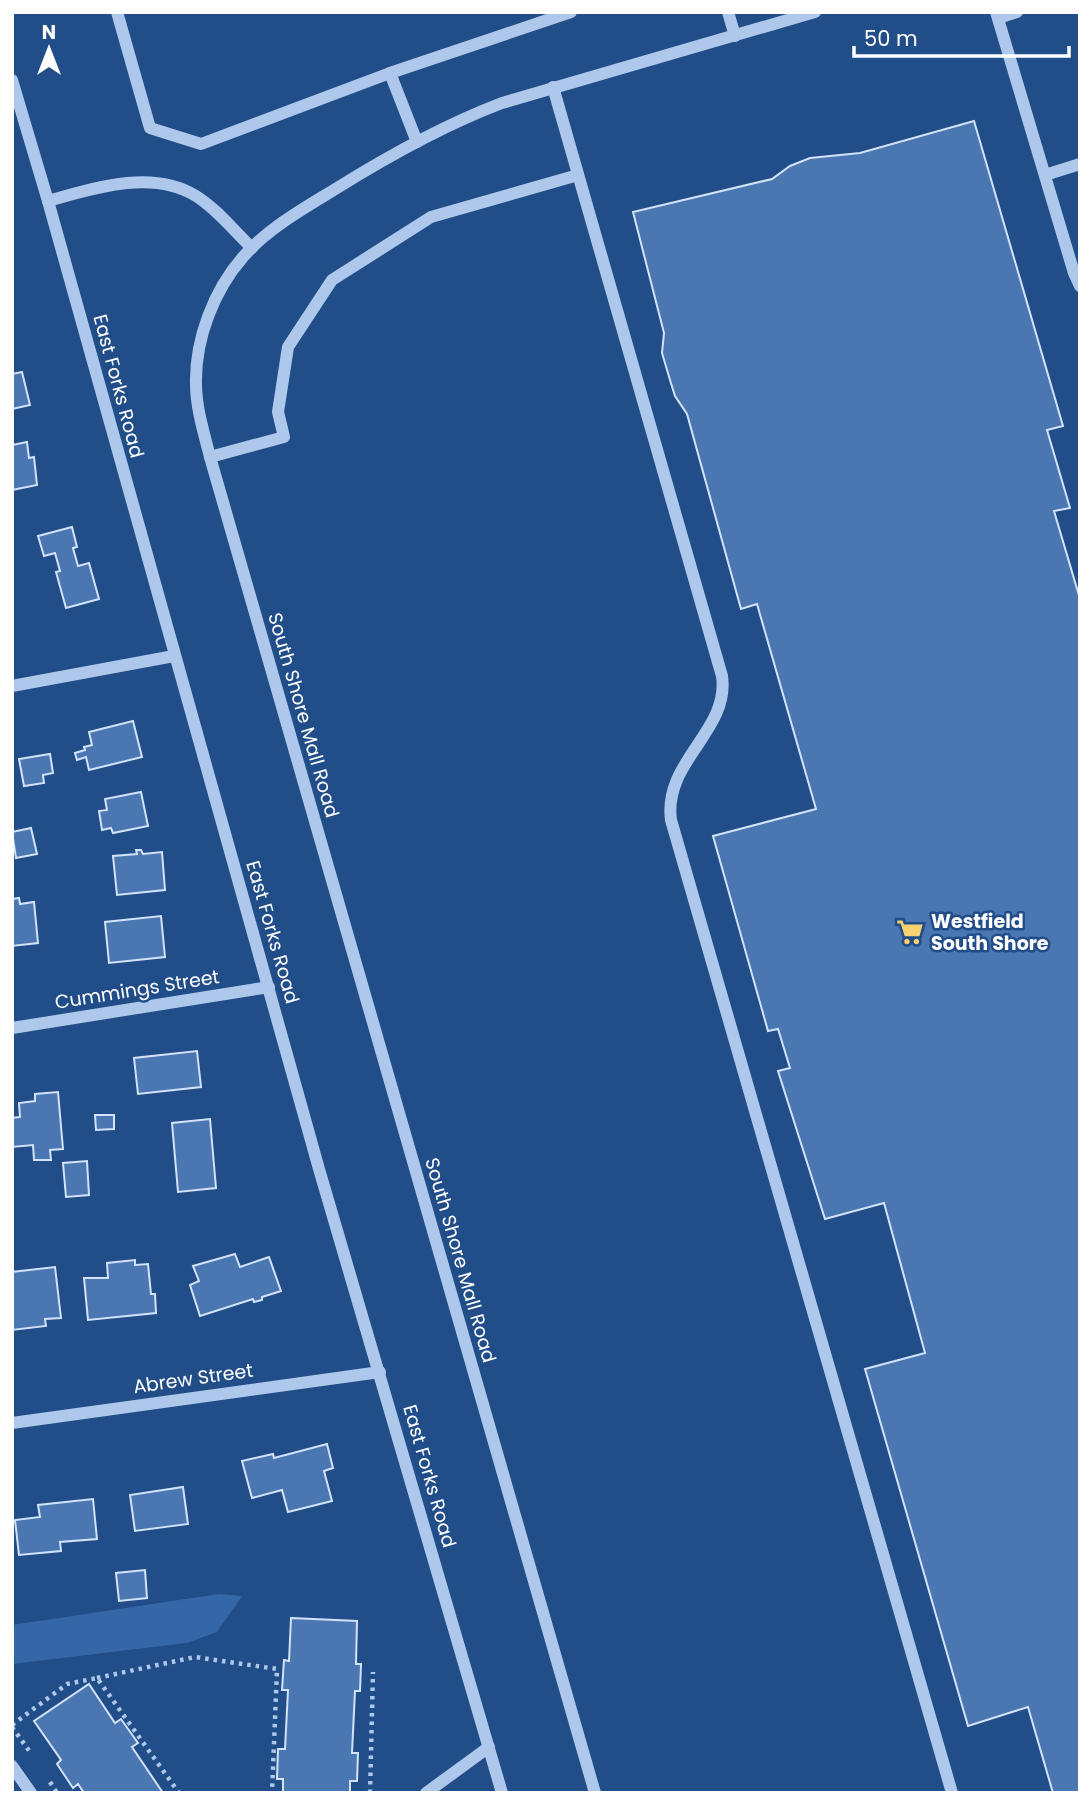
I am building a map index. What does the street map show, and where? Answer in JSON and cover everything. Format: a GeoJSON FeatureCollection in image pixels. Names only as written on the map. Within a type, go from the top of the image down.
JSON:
{"type":"FeatureCollection","features":[{"type":"Feature","properties":{"kind":"street"},"geometry":{"type":"LineString","coordinates":[[117,12],[150,128],[201,144],[390,73],[571,12]]}},
{"type":"Feature","properties":{"kind":"street"},"geometry":{"type":"LineString","coordinates":[[728,12],[735,36]]}},
{"type":"Feature","properties":{"kind":"street","name":"South Shore Mall Road"},"geometry":{"type":"LineString","coordinates":[[595,1793],[210,457],[200,419],[196,386],[199,349],[214,302],[251,248],[287,220],[367,169],[480,111],[553,87],[815,12]]}},
{"type":"Feature","properties":{"kind":"street"},"geometry":{"type":"LineString","coordinates":[[1017,12],[997,15],[1080,286]]}},
{"type":"Feature","properties":{"kind":"street"},"geometry":{"type":"LineString","coordinates":[[390,73],[417,142]]}},
{"type":"Feature","properties":{"kind":"street","name":"East Forks Road"},"geometry":{"type":"LineString","coordinates":[[12,80],[323,1182],[502,1793]]}},
{"type":"Feature","properties":{"kind":"street"},"geometry":{"type":"LineString","coordinates":[[553,87],[722,676],[720,707],[672,788],[669,809],[671,820],[952,1793]]}},
{"type":"Feature","properties":{"kind":"street"},"geometry":{"type":"LineString","coordinates":[[1045,175],[1080,164]]}},
{"type":"Feature","properties":{"kind":"street"},"geometry":{"type":"LineString","coordinates":[[210,457],[284,437],[278,412],[288,347],[332,280],[431,217],[578,175]]}},
{"type":"Feature","properties":{"kind":"street"},"geometry":{"type":"LineString","coordinates":[[48,201],[120,185],[172,185],[197,197],[251,248]]}},
{"type":"Feature","properties":{"kind":"street"},"geometry":{"type":"LineString","coordinates":[[12,686],[174,656]]}},
{"type":"Feature","properties":{"kind":"street","name":"Cummings Street"},"geometry":{"type":"LineString","coordinates":[[12,1028],[269,987]]}},
{"type":"Feature","properties":{"kind":"street","name":"Abrew Street"},"geometry":{"type":"LineString","coordinates":[[12,1423],[380,1372]]}},
{"type":"Feature","properties":{"kind":"street"},"geometry":{"type":"LineString","coordinates":[[426,1793],[489,1747]]}},
{"type":"Feature","properties":{"kind":"street"},"geometry":{"type":"LineString","coordinates":[[12,1766],[31,1793]]}},
{"type":"Feature","properties":{"kind":"path"},"geometry":{"type":"LineString","coordinates":[[12,1725],[68,1684],[195,1657],[277,1669],[272,1793]]}},
{"type":"Feature","properties":{"kind":"path"},"geometry":{"type":"LineString","coordinates":[[370,1793],[373,1672]]}},
{"type":"Feature","properties":{"kind":"path"},"geometry":{"type":"LineString","coordinates":[[97,1678],[179,1793]]}},
{"type":"Feature","properties":{"kind":"shaded area"},"geometry":{"type":"Polygon","coordinates":[[[219,1594],[242,1596],[217,1632],[187,1643],[12,1664],[12,1625],[219,1594]]]}},
{"type":"Feature","properties":{"kind":"building","name":"Westfield South Shore"},"geometry":{"type":"Polygon","coordinates":[[[974,121],[1063,426],[1047,430],[1070,508],[1054,511],[1080,599],[1080,1793],[1053,1793],[1028,1707],[968,1726],[865,1369],[925,1353],[884,1203],[825,1219],[778,1071],[790,1068],[778,1029],[768,1031],[713,836],[816,809],[757,604],[741,609],[687,414],[675,396],[670,380],[662,353],[664,333],[633,212],[772,179],[790,166],[810,158],[860,153],[974,121]]]}},
{"type":"Feature","properties":{"kind":"building"},"geometry":{"type":"Polygon","coordinates":[[[22,372],[30,405],[12,409],[12,374],[22,372]]]}},
{"type":"Feature","properties":{"kind":"building"},"geometry":{"type":"Polygon","coordinates":[[[27,442],[29,458],[34,457],[37,485],[12,490],[12,445],[27,442]]]}},
{"type":"Feature","properties":{"kind":"building"},"geometry":{"type":"Polygon","coordinates":[[[72,527],[77,547],[73,548],[78,566],[89,563],[99,599],[66,608],[56,572],[60,571],[55,553],[44,556],[38,536],[72,527]]]}},
{"type":"Feature","properties":{"kind":"building"},"geometry":{"type":"Polygon","coordinates":[[[133,721],[142,757],[89,770],[86,757],[77,760],[75,753],[92,745],[89,732],[133,721]]]}},
{"type":"Feature","properties":{"kind":"building"},"geometry":{"type":"Polygon","coordinates":[[[50,754],[53,773],[43,775],[44,783],[24,786],[19,759],[50,754]]]}},
{"type":"Feature","properties":{"kind":"building"},"geometry":{"type":"Polygon","coordinates":[[[141,792],[148,826],[113,833],[111,828],[102,830],[99,811],[107,810],[105,799],[141,792]]]}},
{"type":"Feature","properties":{"kind":"building"},"geometry":{"type":"Polygon","coordinates":[[[31,828],[37,854],[16,858],[12,832],[31,828]]]}},
{"type":"Feature","properties":{"kind":"building"},"geometry":{"type":"Polygon","coordinates":[[[136,850],[141,850],[143,854],[162,852],[165,890],[117,895],[113,856],[137,854],[136,850]]]}},
{"type":"Feature","properties":{"kind":"building"},"geometry":{"type":"Polygon","coordinates":[[[19,898],[20,904],[34,902],[38,943],[12,946],[12,899],[19,898]]]}},
{"type":"Feature","properties":{"kind":"building"},"geometry":{"type":"Polygon","coordinates":[[[161,916],[165,957],[109,963],[105,922],[161,916]]]}},
{"type":"Feature","properties":{"kind":"building"},"geometry":{"type":"Polygon","coordinates":[[[197,1051],[201,1087],[138,1094],[134,1058],[197,1051]]]}},
{"type":"Feature","properties":{"kind":"building"},"geometry":{"type":"Polygon","coordinates":[[[58,1092],[63,1149],[50,1150],[51,1160],[34,1160],[33,1145],[12,1147],[12,1118],[20,1117],[19,1103],[35,1101],[35,1094],[58,1092]]]}},
{"type":"Feature","properties":{"kind":"building"},"geometry":{"type":"Polygon","coordinates":[[[95,1115],[114,1115],[114,1129],[96,1130],[95,1115]]]}},
{"type":"Feature","properties":{"kind":"building"},"geometry":{"type":"Polygon","coordinates":[[[210,1119],[216,1188],[178,1192],[172,1123],[210,1119]]]}},
{"type":"Feature","properties":{"kind":"building"},"geometry":{"type":"Polygon","coordinates":[[[87,1161],[89,1195],[66,1197],[63,1163],[87,1161]]]}},
{"type":"Feature","properties":{"kind":"building"},"geometry":{"type":"Polygon","coordinates":[[[235,1254],[240,1267],[269,1257],[281,1291],[262,1297],[262,1300],[254,1302],[253,1299],[200,1316],[190,1285],[199,1281],[193,1266],[235,1254]]]}},
{"type":"Feature","properties":{"kind":"building"},"geometry":{"type":"Polygon","coordinates":[[[135,1260],[135,1265],[148,1264],[156,1313],[88,1320],[84,1278],[108,1278],[107,1263],[135,1260]]]}},
{"type":"Feature","properties":{"kind":"building"},"geometry":{"type":"Polygon","coordinates":[[[55,1267],[61,1318],[45,1319],[46,1326],[12,1330],[12,1272],[55,1267]]]}},
{"type":"Feature","properties":{"kind":"building"},"geometry":{"type":"Polygon","coordinates":[[[327,1444],[333,1468],[324,1471],[332,1501],[288,1512],[282,1490],[252,1498],[242,1461],[273,1454],[274,1458],[327,1444]]]}},
{"type":"Feature","properties":{"kind":"building"},"geometry":{"type":"Polygon","coordinates":[[[183,1487],[188,1524],[135,1531],[130,1495],[183,1487]]]}},
{"type":"Feature","properties":{"kind":"building"},"geometry":{"type":"Polygon","coordinates":[[[93,1499],[97,1539],[60,1542],[61,1551],[19,1555],[15,1520],[40,1517],[38,1505],[93,1499]]]}},
{"type":"Feature","properties":{"kind":"building"},"geometry":{"type":"Polygon","coordinates":[[[145,1570],[147,1598],[119,1601],[116,1573],[145,1570]]]}},
{"type":"Feature","properties":{"kind":"building"},"geometry":{"type":"Polygon","coordinates":[[[291,1618],[357,1621],[356,1664],[361,1664],[360,1691],[355,1691],[352,1753],[358,1753],[357,1781],[350,1781],[350,1793],[283,1793],[283,1779],[277,1779],[278,1749],[285,1749],[288,1690],[282,1690],[284,1660],[289,1661],[291,1618]]]}},
{"type":"Feature","properties":{"kind":"building"},"geometry":{"type":"Polygon","coordinates":[[[89,1684],[115,1723],[121,1719],[138,1743],[132,1747],[163,1793],[84,1793],[78,1784],[73,1788],[57,1764],[61,1760],[34,1721],[89,1684]]]}},
{"type":"Feature","properties":{"kind":"place","name":"Westfield South Shore"},"geometry":{"type":"Point","coordinates":[910,932]}}]}
